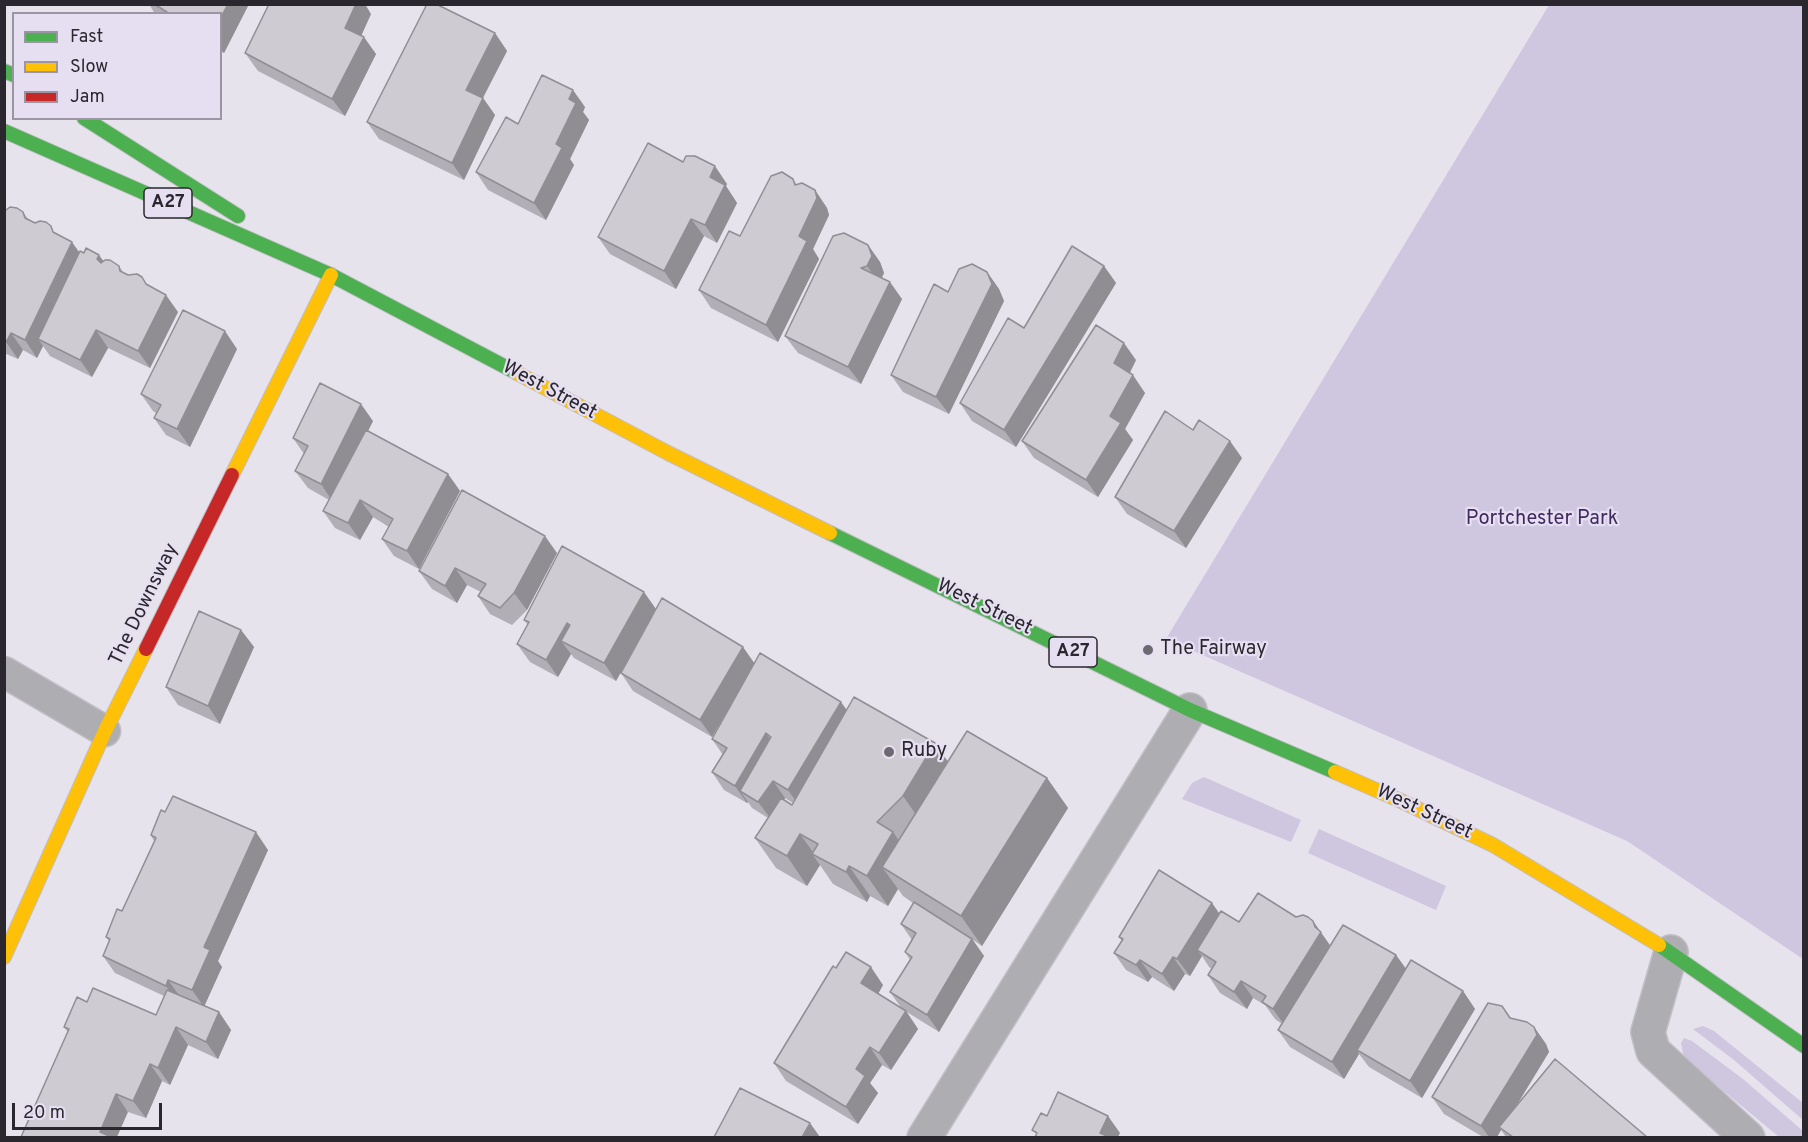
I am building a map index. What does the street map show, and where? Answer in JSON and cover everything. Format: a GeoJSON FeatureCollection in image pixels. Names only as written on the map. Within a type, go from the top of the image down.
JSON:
{"type":"FeatureCollection","features":[{"type":"Feature","properties":{"kind":"main road","name":"West Street"},"geometry":{"type":"LineString","coordinates":[[87,120],[331,275]]}},
{"type":"Feature","properties":{"kind":"main road","name":"West Street"},"geometry":{"type":"LineString","coordinates":[[4,132],[331,275],[668,453],[1190,710],[1399,800],[1493,845],[1671,952],[1803,1046]]}},
{"type":"Feature","properties":{"kind":"main road","name":"The Downsway"},"geometry":{"type":"LineString","coordinates":[[4,957],[105,731],[331,275]]}},
{"type":"Feature","properties":{"kind":"street"},"geometry":{"type":"LineString","coordinates":[[924,1137],[1190,710]]}},
{"type":"Feature","properties":{"kind":"street"},"geometry":{"type":"LineString","coordinates":[[1671,952],[1648,1032],[1653,1051],[1748,1137]]}},
{"type":"Feature","properties":{"kind":"lane"},"geometry":{"type":"LineString","coordinates":[[4,672],[105,731]]}},
{"type":"Feature","properties":{"kind":"green space","name":"Portchester Park"},"geometry":{"type":"Polygon","coordinates":[[[1549,5],[1803,5],[1803,959],[1627,841],[1166,639],[1549,5]]]}},
{"type":"Feature","properties":{"kind":"green space"},"geometry":{"type":"Polygon","coordinates":[[[1204,777],[1301,820],[1291,842],[1182,799],[1192,783],[1204,777]]]}},
{"type":"Feature","properties":{"kind":"green space"},"geometry":{"type":"Polygon","coordinates":[[[1319,829],[1446,886],[1436,910],[1308,853],[1319,829]]]}},
{"type":"Feature","properties":{"kind":"green space"},"geometry":{"type":"Polygon","coordinates":[[[1703,1026],[1714,1031],[1803,1103],[1803,1120],[1734,1060],[1693,1029],[1703,1026]]]}},
{"type":"Feature","properties":{"kind":"green space"},"geometry":{"type":"Polygon","coordinates":[[[1684,1038],[1692,1041],[1743,1079],[1803,1131],[1803,1137],[1779,1137],[1684,1058],[1681,1043],[1684,1038]]]}},
{"type":"Feature","properties":{"kind":"building"},"geometry":{"type":"Polygon","coordinates":[[[154,4],[228,4],[222,15],[222,12],[167,12],[154,4]]]}},
{"type":"Feature","properties":{"kind":"building"},"geometry":{"type":"Polygon","coordinates":[[[269,4],[356,4],[345,28],[364,37],[332,99],[245,53],[269,4]]]}},
{"type":"Feature","properties":{"kind":"building"},"geometry":{"type":"Polygon","coordinates":[[[427,4],[436,4],[495,33],[466,90],[483,98],[452,163],[367,122],[427,4]]]}},
{"type":"Feature","properties":{"kind":"building"},"geometry":{"type":"Polygon","coordinates":[[[542,75],[573,90],[569,99],[576,103],[556,144],[562,148],[534,203],[476,172],[506,117],[518,124],[542,75]]]}},
{"type":"Feature","properties":{"kind":"building"},"geometry":{"type":"Polygon","coordinates":[[[648,143],[683,162],[686,156],[695,156],[715,166],[710,177],[725,185],[705,225],[691,219],[664,271],[598,237],[648,143]]]}},
{"type":"Feature","properties":{"kind":"building"},"geometry":{"type":"Polygon","coordinates":[[[782,172],[793,179],[795,185],[802,183],[815,190],[817,198],[799,236],[807,241],[766,325],[699,290],[729,231],[740,236],[771,176],[782,172]]]}},
{"type":"Feature","properties":{"kind":"building"},"geometry":{"type":"Polygon","coordinates":[[[17,208],[23,212],[25,218],[35,223],[46,222],[51,226],[53,232],[72,242],[25,340],[11,333],[6,342],[4,341],[4,209],[17,208]]]}},
{"type":"Feature","properties":{"kind":"building"},"geometry":{"type":"Polygon","coordinates":[[[844,233],[868,245],[872,256],[867,266],[861,268],[890,282],[848,367],[785,336],[833,236],[844,233]]]}},
{"type":"Feature","properties":{"kind":"building"},"geometry":{"type":"Polygon","coordinates":[[[1072,246],[1104,266],[1004,430],[960,403],[1008,318],[1024,328],[1072,246]]]}},
{"type":"Feature","properties":{"kind":"building"},"geometry":{"type":"Polygon","coordinates":[[[86,248],[99,255],[97,259],[101,263],[110,260],[119,266],[120,271],[128,275],[137,274],[146,284],[166,295],[138,351],[96,330],[80,360],[38,339],[80,251],[84,253],[86,248]]]}},
{"type":"Feature","properties":{"kind":"building"},"geometry":{"type":"Polygon","coordinates":[[[972,264],[987,272],[992,284],[936,397],[891,375],[934,284],[948,292],[959,269],[972,264]]]}},
{"type":"Feature","properties":{"kind":"building"},"geometry":{"type":"Polygon","coordinates":[[[183,310],[225,331],[177,429],[154,418],[161,405],[141,394],[183,310]]]}},
{"type":"Feature","properties":{"kind":"building"},"geometry":{"type":"Polygon","coordinates":[[[1096,325],[1124,343],[1114,363],[1133,375],[1110,416],[1121,423],[1086,480],[1022,441],[1096,325]]]}},
{"type":"Feature","properties":{"kind":"building"},"geometry":{"type":"Polygon","coordinates":[[[320,383],[361,404],[321,484],[295,471],[308,446],[293,438],[320,383]]]}},
{"type":"Feature","properties":{"kind":"building"},"geometry":{"type":"Polygon","coordinates":[[[1165,411],[1193,430],[1199,420],[1230,441],[1174,531],[1115,497],[1165,411]]]}},
{"type":"Feature","properties":{"kind":"building"},"geometry":{"type":"Polygon","coordinates":[[[366,430],[448,474],[407,551],[382,539],[393,519],[360,500],[348,523],[323,511],[366,430]]]}},
{"type":"Feature","properties":{"kind":"building"},"geometry":{"type":"Polygon","coordinates":[[[462,490],[545,536],[514,593],[500,608],[478,596],[486,584],[455,568],[445,586],[419,571],[462,490]]]}},
{"type":"Feature","properties":{"kind":"building"},"geometry":{"type":"Polygon","coordinates":[[[562,546],[644,592],[604,663],[561,641],[570,625],[567,623],[546,660],[517,644],[529,622],[524,620],[562,546]]]}},
{"type":"Feature","properties":{"kind":"building"},"geometry":{"type":"Polygon","coordinates":[[[662,598],[743,647],[700,720],[621,673],[662,598]]]}},
{"type":"Feature","properties":{"kind":"building"},"geometry":{"type":"Polygon","coordinates":[[[199,611],[241,630],[208,706],[166,687],[199,611]]]}},
{"type":"Feature","properties":{"kind":"building"},"geometry":{"type":"Polygon","coordinates":[[[760,653],[841,702],[788,790],[773,781],[758,802],[740,791],[771,737],[766,733],[735,786],[712,772],[727,748],[712,739],[760,653]]]}},
{"type":"Feature","properties":{"kind":"building"},"geometry":{"type":"Polygon","coordinates":[[[854,697],[935,743],[903,796],[877,822],[893,832],[867,876],[849,866],[846,872],[812,854],[818,844],[800,834],[787,856],[755,838],[781,798],[792,805],[854,697]]]}},
{"type":"Feature","properties":{"kind":"building"},"geometry":{"type":"Polygon","coordinates":[[[967,731],[1047,778],[961,916],[882,867],[967,731]]]}},
{"type":"Feature","properties":{"kind":"building"},"geometry":{"type":"Polygon","coordinates":[[[173,796],[256,832],[204,947],[210,950],[192,990],[168,980],[166,986],[103,956],[110,939],[106,937],[117,909],[122,911],[156,838],[151,835],[161,810],[165,812],[173,796]]]}},
{"type":"Feature","properties":{"kind":"building"},"geometry":{"type":"Polygon","coordinates":[[[1159,870],[1212,903],[1177,959],[1173,957],[1162,974],[1140,960],[1136,965],[1114,953],[1123,939],[1119,937],[1159,870]]]}},
{"type":"Feature","properties":{"kind":"building"},"geometry":{"type":"Polygon","coordinates":[[[1258,893],[1296,917],[1303,915],[1308,917],[1321,932],[1273,1009],[1262,1002],[1266,996],[1241,981],[1234,992],[1208,975],[1216,962],[1197,950],[1221,911],[1239,922],[1258,893]]]}},
{"type":"Feature","properties":{"kind":"building"},"geometry":{"type":"Polygon","coordinates":[[[914,902],[972,939],[927,1015],[890,992],[912,957],[905,952],[916,933],[901,924],[914,902]]]}},
{"type":"Feature","properties":{"kind":"building"},"geometry":{"type":"Polygon","coordinates":[[[1343,925],[1396,955],[1332,1062],[1278,1030],[1343,925]]]}},
{"type":"Feature","properties":{"kind":"building"},"geometry":{"type":"Polygon","coordinates":[[[846,952],[871,967],[861,983],[906,1011],[879,1053],[870,1047],[856,1069],[865,1076],[846,1107],[774,1063],[833,966],[836,968],[846,952]]]}},
{"type":"Feature","properties":{"kind":"building"},"geometry":{"type":"Polygon","coordinates":[[[1411,960],[1463,991],[1410,1081],[1357,1050],[1411,960]]]}},
{"type":"Feature","properties":{"kind":"building"},"geometry":{"type":"Polygon","coordinates":[[[93,988],[156,1015],[167,990],[219,1012],[206,1042],[176,1027],[158,1068],[150,1064],[133,1101],[116,1094],[100,1132],[111,1137],[21,1137],[69,1029],[64,1027],[77,997],[87,1002],[93,988]]]}},
{"type":"Feature","properties":{"kind":"building"},"geometry":{"type":"Polygon","coordinates":[[[1488,1003],[1502,1006],[1510,1018],[1527,1022],[1534,1027],[1537,1035],[1481,1126],[1432,1097],[1488,1003]]]}},
{"type":"Feature","properties":{"kind":"building"},"geometry":{"type":"Polygon","coordinates":[[[1555,1059],[1647,1137],[1513,1137],[1499,1127],[1555,1059]]]}},
{"type":"Feature","properties":{"kind":"building"},"geometry":{"type":"Polygon","coordinates":[[[740,1088],[810,1123],[802,1137],[714,1137],[740,1088]]]}},
{"type":"Feature","properties":{"kind":"building"},"geometry":{"type":"Polygon","coordinates":[[[1058,1092],[1108,1116],[1100,1133],[1109,1137],[1035,1137],[1037,1133],[1032,1130],[1041,1113],[1047,1116],[1058,1092]]]}},
{"type":"Feature","properties":{"kind":"traffic: fast"},"geometry":{"type":"LineString","coordinates":[[4,71],[12,74]]}},
{"type":"Feature","properties":{"kind":"traffic: fast"},"geometry":{"type":"LineString","coordinates":[[87,120],[238,216]]}},
{"type":"Feature","properties":{"kind":"traffic: fast"},"geometry":{"type":"LineString","coordinates":[[4,131],[331,275],[517,373]]}},
{"type":"Feature","properties":{"kind":"traffic: fast"},"geometry":{"type":"LineString","coordinates":[[830,533],[1190,710],[1335,772]]}},
{"type":"Feature","properties":{"kind":"traffic: fast"},"geometry":{"type":"LineString","coordinates":[[1659,945],[1804,1046]]}},
{"type":"Feature","properties":{"kind":"traffic: slow"},"geometry":{"type":"LineString","coordinates":[[232,475],[331,275]]}},
{"type":"Feature","properties":{"kind":"traffic: slow"},"geometry":{"type":"LineString","coordinates":[[517,373],[668,453],[830,533]]}},
{"type":"Feature","properties":{"kind":"traffic: slow"},"geometry":{"type":"LineString","coordinates":[[4,957],[105,731],[146,649]]}},
{"type":"Feature","properties":{"kind":"traffic: slow"},"geometry":{"type":"LineString","coordinates":[[1335,772],[1493,845],[1659,945]]}},
{"type":"Feature","properties":{"kind":"traffic: jam"},"geometry":{"type":"LineString","coordinates":[[146,649],[232,475]]}},
{"type":"Feature","properties":{"kind":"place","name":"The Fairway"},"geometry":{"type":"Point","coordinates":[1148,650]}},
{"type":"Feature","properties":{"kind":"place","name":"Ruby"},"geometry":{"type":"Point","coordinates":[889,752]}}]}
